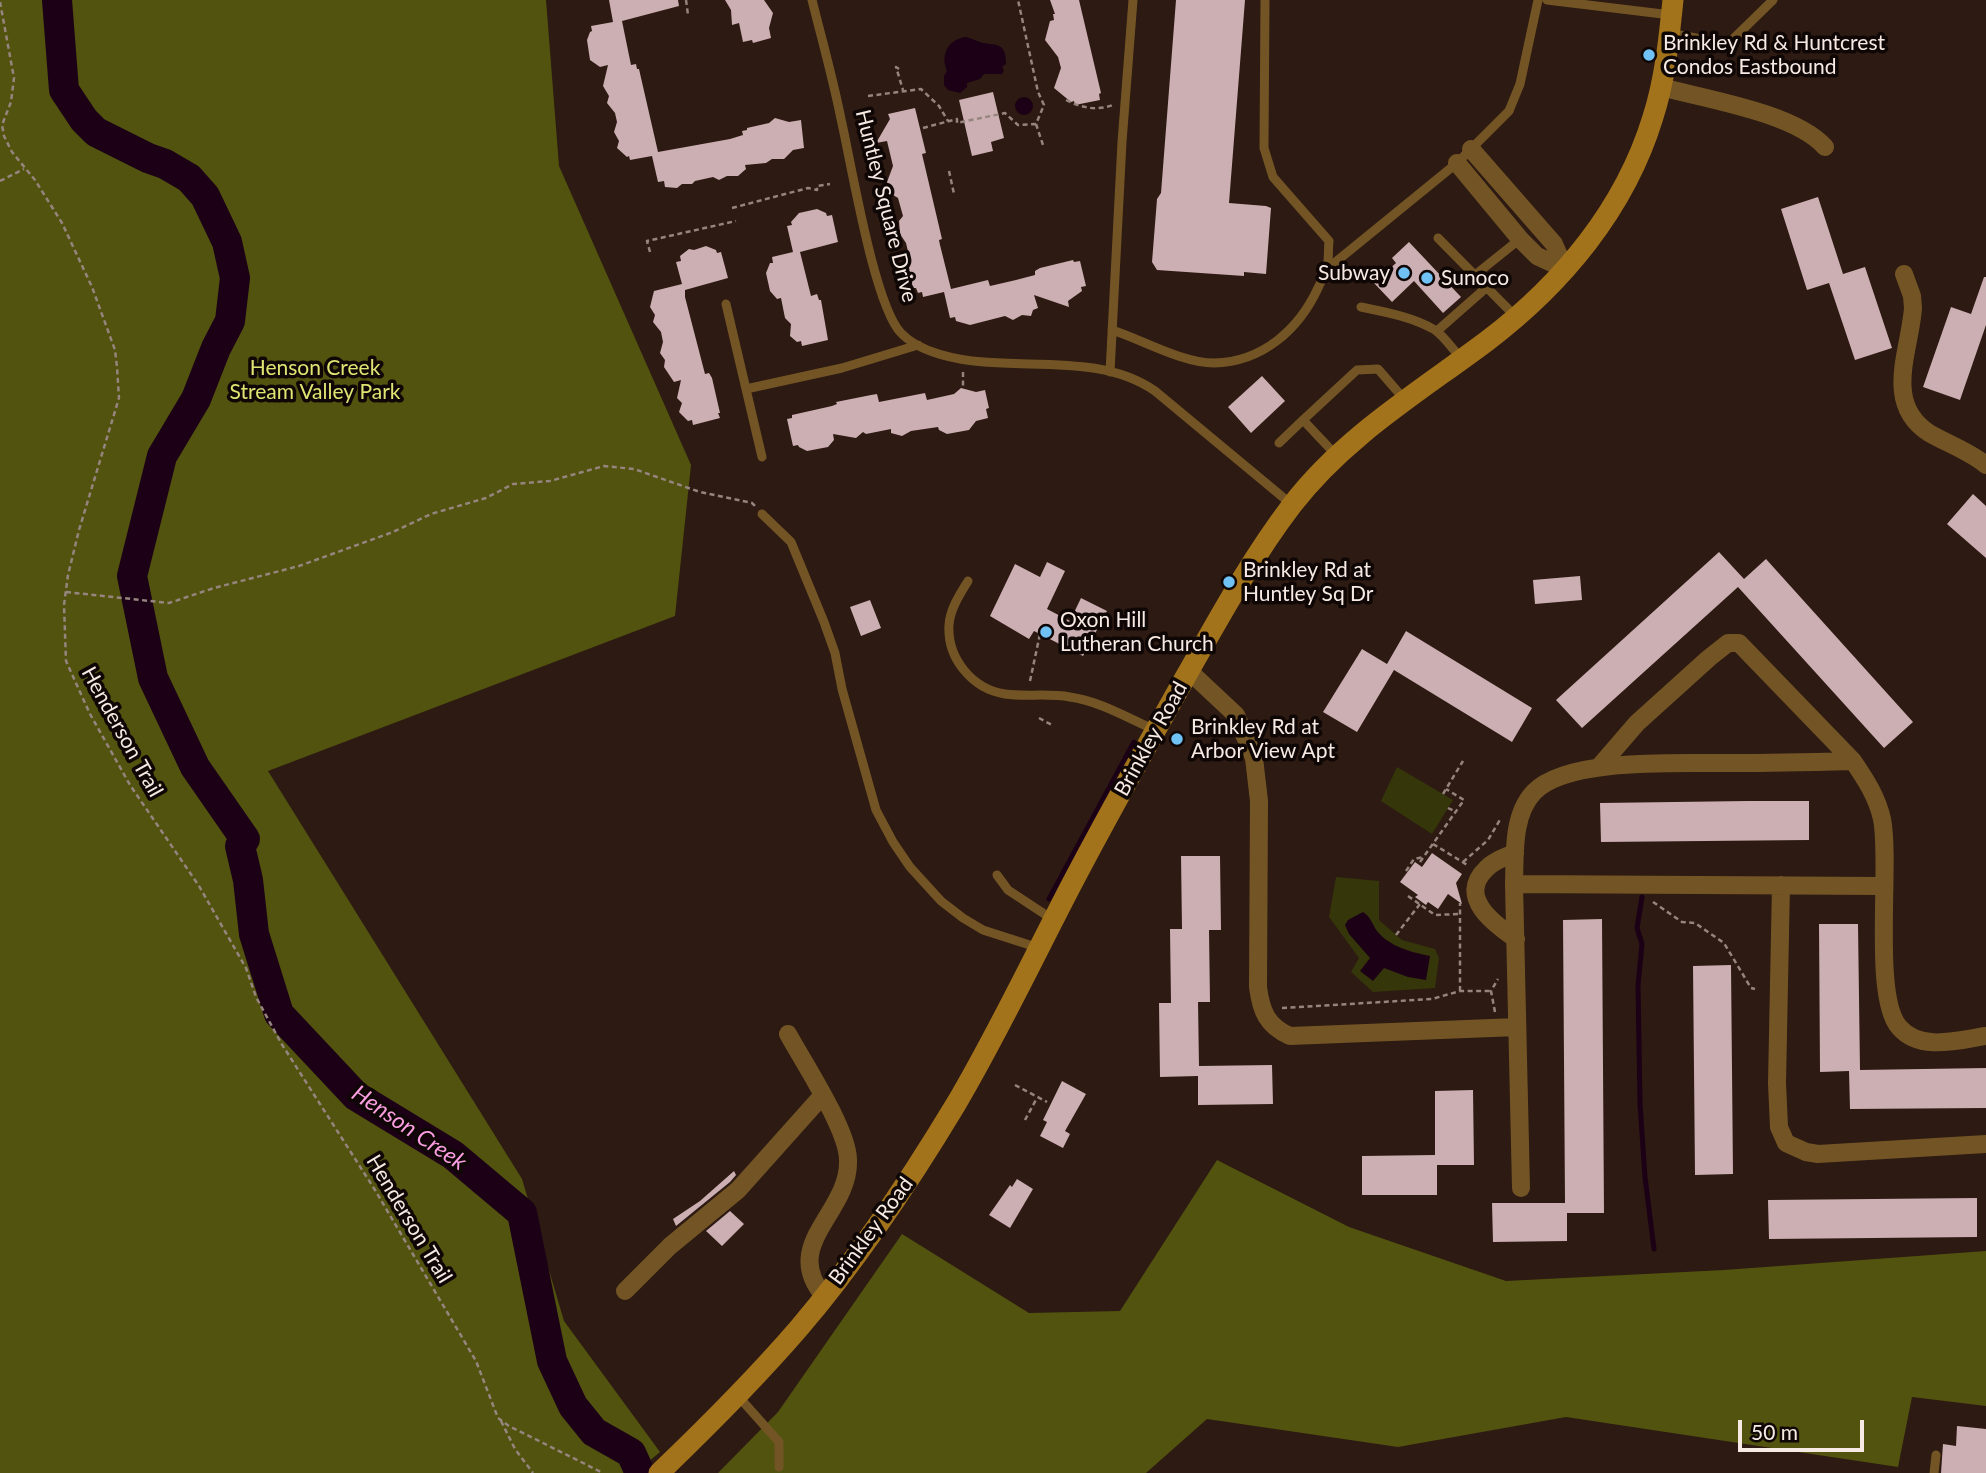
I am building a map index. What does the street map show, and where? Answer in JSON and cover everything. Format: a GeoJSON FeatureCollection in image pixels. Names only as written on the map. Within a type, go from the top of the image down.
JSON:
{"type":"FeatureCollection","features":[{"type":"Feature","properties":{"kind":"main road","name":"Brinkley Road"},"geometry":{"type":"LineString","coordinates":[[659,1473],[799,1329],[908,1183],[961,1095],[1189,671],[1229,601],[1292,505],[1336,455],[1533,303],[1592,238],[1623,190],[1653,119],[1661,87],[1671,16]]}},
{"type":"Feature","properties":{"kind":"street"},"geometry":{"type":"LineString","coordinates":[[1661,87],[1773,116],[1811,133],[1825,147]]}},
{"type":"Feature","properties":{"kind":"street"},"geometry":{"type":"LineString","coordinates":[[1471,149],[1554,244],[1564,269]]}},
{"type":"Feature","properties":{"kind":"street"},"geometry":{"type":"LineString","coordinates":[[1457,163],[1537,256],[1564,269]]}},
{"type":"Feature","properties":{"kind":"street"},"geometry":{"type":"LineString","coordinates":[[1904,274],[1912,296],[1913,308],[1901,383],[1905,405],[1916,422],[1926,430],[1986,465]]}},
{"type":"Feature","properties":{"kind":"street"},"geometry":{"type":"LineString","coordinates":[[1599,767],[1637,723],[1709,657],[1728,643],[1739,642],[1853,761],[1878,804],[1882,822],[1888,993],[1893,1018],[1900,1029],[1924,1041],[1941,1043],[1986,1036]]}},
{"type":"Feature","properties":{"kind":"street"},"geometry":{"type":"LineString","coordinates":[[1189,671],[1236,715],[1254,758],[1259,801],[1258,987],[1267,1021],[1276,1030],[1290,1036],[1517,1027]]}},
{"type":"Feature","properties":{"kind":"street"},"geometry":{"type":"LineString","coordinates":[[1521,1188],[1515,853],[1523,808],[1534,792],[1553,779],[1599,767],[1676,763],[1853,761]]}},
{"type":"Feature","properties":{"kind":"street"},"geometry":{"type":"LineString","coordinates":[[1515,853],[1485,869],[1476,885],[1476,897],[1486,917],[1516,939]]}},
{"type":"Feature","properties":{"kind":"street"},"geometry":{"type":"LineString","coordinates":[[1514,884],[1883,886]]}},
{"type":"Feature","properties":{"kind":"street"},"geometry":{"type":"LineString","coordinates":[[1781,885],[1777,1083],[1779,1127],[1786,1143],[1818,1154],[1986,1144]]}},
{"type":"Feature","properties":{"kind":"street"},"geometry":{"type":"LineString","coordinates":[[788,1034],[843,1135],[849,1158],[843,1189],[815,1237],[808,1257],[812,1277],[824,1296]]}},
{"type":"Feature","properties":{"kind":"street"},"geometry":{"type":"LineString","coordinates":[[625,1291],[670,1246],[738,1190],[822,1096]]}},
{"type":"Feature","properties":{"kind":"lane","name":"Huntley Square Drive"},"geometry":{"type":"LineString","coordinates":[[813,0],[871,252],[885,303],[898,330],[918,345],[946,356],[968,360],[1078,366],[1134,379],[1155,391],[1292,505]]}},
{"type":"Feature","properties":{"kind":"lane"},"geometry":{"type":"LineString","coordinates":[[1110,372],[1121,152],[1133,0]]}},
{"type":"Feature","properties":{"kind":"lane"},"geometry":{"type":"LineString","coordinates":[[1112,330],[1146,341],[1179,357],[1214,363],[1243,357],[1261,351],[1289,332],[1302,318],[1327,269],[1329,241],[1273,177],[1264,148],[1265,0]]}},
{"type":"Feature","properties":{"kind":"lane"},"geometry":{"type":"LineString","coordinates":[[1327,269],[1457,163],[1509,111],[1520,84],[1538,0]]}},
{"type":"Feature","properties":{"kind":"lane"},"geometry":{"type":"LineString","coordinates":[[1547,0],[1671,16],[1728,44],[1773,0]]}},
{"type":"Feature","properties":{"kind":"lane"},"geometry":{"type":"LineString","coordinates":[[1438,238],[1516,317]]}},
{"type":"Feature","properties":{"kind":"lane"},"geometry":{"type":"LineString","coordinates":[[1475,275],[1520,239]]}},
{"type":"Feature","properties":{"kind":"lane"},"geometry":{"type":"LineString","coordinates":[[1437,331],[1487,287]]}},
{"type":"Feature","properties":{"kind":"lane"},"geometry":{"type":"LineString","coordinates":[[726,304],[762,457]]}},
{"type":"Feature","properties":{"kind":"lane"},"geometry":{"type":"LineString","coordinates":[[1361,307],[1419,322],[1437,331],[1461,359]]}},
{"type":"Feature","properties":{"kind":"lane"},"geometry":{"type":"LineString","coordinates":[[746,389],[842,368],[918,345]]}},
{"type":"Feature","properties":{"kind":"lane"},"geometry":{"type":"LineString","coordinates":[[1279,443],[1357,370],[1378,369],[1406,401]]}},
{"type":"Feature","properties":{"kind":"lane"},"geometry":{"type":"LineString","coordinates":[[1303,420],[1336,455]]}},
{"type":"Feature","properties":{"kind":"lane"},"geometry":{"type":"LineString","coordinates":[[762,514],[791,542],[819,611],[835,653],[842,690],[876,810],[893,842],[917,876],[941,901],[963,918],[983,930],[1039,948]]}},
{"type":"Feature","properties":{"kind":"lane"},"geometry":{"type":"LineString","coordinates":[[968,581],[957,600],[949,623],[950,645],[963,670],[983,687],[1004,694],[1071,697],[1098,705],[1156,730]]}},
{"type":"Feature","properties":{"kind":"lane"},"geometry":{"type":"LineString","coordinates":[[997,875],[1008,890],[1053,920]]}},
{"type":"Feature","properties":{"kind":"lane"},"geometry":{"type":"LineString","coordinates":[[737,1395],[779,1442],[779,1467]]}},
{"type":"Feature","properties":{"kind":"lane"},"geometry":{"type":"LineString","coordinates":[[1934,1473],[1936,1455]]}},
{"type":"Feature","properties":{"kind":"path"},"geometry":{"type":"LineString","coordinates":[[686,0],[688,15]]}},
{"type":"Feature","properties":{"kind":"path"},"geometry":{"type":"LineString","coordinates":[[1018,0],[1038,92],[1044,105],[1036,124],[1044,148]]}},
{"type":"Feature","properties":{"kind":"path","name":"Henderson Trail"},"geometry":{"type":"LineString","coordinates":[[0,2],[14,78],[11,102],[2,125],[4,136],[62,223],[92,287],[115,350],[117,367],[119,398],[79,530],[66,592],[66,661],[90,714],[130,785],[199,886],[246,968],[256,997],[281,1043],[375,1190],[476,1361],[494,1409],[515,1449],[533,1473]]}},
{"type":"Feature","properties":{"kind":"path"},"geometry":{"type":"LineString","coordinates":[[899,69],[896,68],[903,90]]}},
{"type":"Feature","properties":{"kind":"path"},"geometry":{"type":"LineString","coordinates":[[868,96],[920,89],[939,106],[948,121]]}},
{"type":"Feature","properties":{"kind":"path"},"geometry":{"type":"LineString","coordinates":[[1066,100],[1089,109],[1114,105]]}},
{"type":"Feature","properties":{"kind":"path"},"geometry":{"type":"LineString","coordinates":[[923,128],[957,119],[957,123],[1005,113],[1018,125],[1036,124]]}},
{"type":"Feature","properties":{"kind":"path"},"geometry":{"type":"LineString","coordinates":[[0,181],[24,169]]}},
{"type":"Feature","properties":{"kind":"path"},"geometry":{"type":"LineString","coordinates":[[949,171],[954,194]]}},
{"type":"Feature","properties":{"kind":"path"},"geometry":{"type":"LineString","coordinates":[[732,208],[808,188],[817,190],[817,186],[830,184]]}},
{"type":"Feature","properties":{"kind":"path"},"geometry":{"type":"LineString","coordinates":[[650,253],[647,241],[736,221]]}},
{"type":"Feature","properties":{"kind":"path"},"geometry":{"type":"LineString","coordinates":[[963,368],[963,389]]}},
{"type":"Feature","properties":{"kind":"path"},"geometry":{"type":"LineString","coordinates":[[66,592],[169,603],[214,588],[299,566],[393,532],[431,514],[486,498],[520,482],[550,481],[604,466],[634,468],[701,492],[752,503],[762,514]]}},
{"type":"Feature","properties":{"kind":"path"},"geometry":{"type":"LineString","coordinates":[[1026,694],[1040,634]]}},
{"type":"Feature","properties":{"kind":"path"},"geometry":{"type":"LineString","coordinates":[[1039,719],[1052,725]]}},
{"type":"Feature","properties":{"kind":"path"},"geometry":{"type":"LineString","coordinates":[[1443,794],[1463,761]]}},
{"type":"Feature","properties":{"kind":"path"},"geometry":{"type":"LineString","coordinates":[[1420,862],[1464,800],[1446,789]]}},
{"type":"Feature","properties":{"kind":"path"},"geometry":{"type":"LineString","coordinates":[[1448,808],[1456,812]]}},
{"type":"Feature","properties":{"kind":"path"},"geometry":{"type":"LineString","coordinates":[[1433,844],[1463,862],[1488,840],[1502,817],[1523,808]]}},
{"type":"Feature","properties":{"kind":"path"},"geometry":{"type":"LineString","coordinates":[[1406,871],[1413,859],[1423,857]]}},
{"type":"Feature","properties":{"kind":"path"},"geometry":{"type":"LineString","coordinates":[[1408,896],[1435,915],[1460,914]]}},
{"type":"Feature","properties":{"kind":"path"},"geometry":{"type":"LineString","coordinates":[[1652,896],[1652,901],[1670,915],[1682,922],[1695,923],[1724,943],[1751,988],[1755,989]]}},
{"type":"Feature","properties":{"kind":"path"},"geometry":{"type":"LineString","coordinates":[[1460,991],[1462,899]]}},
{"type":"Feature","properties":{"kind":"path"},"geometry":{"type":"LineString","coordinates":[[1396,935],[1420,904]]}},
{"type":"Feature","properties":{"kind":"path"},"geometry":{"type":"LineString","coordinates":[[1263,1011],[1432,999],[1460,991],[1491,991]]}},
{"type":"Feature","properties":{"kind":"path"},"geometry":{"type":"LineString","coordinates":[[1015,1085],[1047,1102]]}},
{"type":"Feature","properties":{"kind":"path"},"geometry":{"type":"LineString","coordinates":[[1025,1120],[1037,1097]]}},
{"type":"Feature","properties":{"kind":"path"},"geometry":{"type":"LineString","coordinates":[[501,1420],[603,1473]]}},
{"type":"Feature","properties":{"kind":"shaded area"},"geometry":{"type":"Polygon","coordinates":[[[966,37],[1001,47],[1005,53],[1006,64],[1002,67],[1002,74],[984,74],[980,79],[967,83],[967,87],[960,93],[948,90],[944,85],[947,71],[944,59],[950,44],[966,37]]]}},
{"type":"Feature","properties":{"kind":"shaded area"},"geometry":{"type":"Polygon","coordinates":[[[1024,97],[1030,100],[1033,106],[1030,112],[1024,115],[1018,112],[1015,106],[1018,100],[1024,97]]]}},
{"type":"Feature","properties":{"kind":"shaded area"},"geometry":{"type":"Polygon","coordinates":[[[1397,767],[1453,800],[1432,834],[1381,801],[1397,767]]]}},
{"type":"Feature","properties":{"kind":"shaded area"},"geometry":{"type":"Polygon","coordinates":[[[1336,877],[1379,881],[1379,920],[1402,940],[1435,949],[1439,958],[1435,988],[1373,992],[1351,972],[1359,958],[1329,917],[1336,877]]]}},
{"type":"Feature","properties":{"kind":"shaded area"},"geometry":{"type":"Polygon","coordinates":[[[1363,912],[1382,937],[1394,945],[1430,956],[1426,980],[1384,968],[1373,981],[1360,971],[1370,958],[1349,934],[1345,925],[1348,920],[1363,912]]]}},
{"type":"Feature","properties":{"kind":"green space","name":"Henson Creek Stream Valley Park"},"geometry":{"type":"Polygon","coordinates":[[[0,0],[546,0],[559,166],[691,465],[675,616],[268,771],[522,1179],[564,1321],[660,1452],[635,1473],[0,1473],[0,0]]]}},
{"type":"Feature","properties":{"kind":"green space"},"geometry":{"type":"Polygon","coordinates":[[[1217,1160],[1349,1227],[1506,1281],[1724,1270],[1986,1251],[1986,1406],[1912,1397],[1898,1467],[1566,1417],[1398,1447],[1207,1419],[1146,1473],[718,1473],[778,1412],[902,1234],[1029,1313],[1120,1311],[1217,1160]]]}},
{"type":"Feature","properties":{"kind":"building"},"geometry":{"type":"Polygon","coordinates":[[[609,0],[678,0],[679,6],[622,21],[631,65],[636,64],[639,69],[658,152],[730,139],[743,135],[742,131],[747,128],[769,123],[775,118],[789,122],[801,120],[804,148],[793,150],[784,159],[745,165],[746,169],[738,176],[727,176],[719,180],[713,177],[692,184],[682,184],[677,188],[665,187],[664,181],[658,182],[652,156],[630,160],[629,156],[617,148],[619,141],[614,132],[617,122],[615,113],[607,103],[609,96],[603,86],[608,65],[600,67],[590,60],[587,40],[592,31],[591,26],[613,22],[609,0]]]}},
{"type":"Feature","properties":{"kind":"building"},"geometry":{"type":"Polygon","coordinates":[[[725,0],[764,0],[773,13],[769,28],[771,38],[753,43],[752,40],[743,42],[739,23],[732,25],[731,10],[725,0]]]}},
{"type":"Feature","properties":{"kind":"building"},"geometry":{"type":"Polygon","coordinates":[[[1050,0],[1079,0],[1101,93],[1100,100],[1075,105],[1074,101],[1071,102],[1054,88],[1061,68],[1058,57],[1045,40],[1050,21],[1054,20],[1055,14],[1050,0]]]}},
{"type":"Feature","properties":{"kind":"building"},"geometry":{"type":"Polygon","coordinates":[[[1176,0],[1245,0],[1229,203],[1271,208],[1266,274],[1244,272],[1244,276],[1157,270],[1152,262],[1157,199],[1161,193],[1176,0]]]}},
{"type":"Feature","properties":{"kind":"building"},"geometry":{"type":"Polygon","coordinates":[[[993,92],[1004,138],[991,142],[993,151],[972,156],[959,100],[993,92]]]}},
{"type":"Feature","properties":{"kind":"building"},"geometry":{"type":"Polygon","coordinates":[[[915,108],[926,153],[922,154],[942,239],[939,240],[951,289],[988,280],[990,286],[1035,275],[1035,271],[1040,268],[1073,260],[1080,261],[1086,286],[1081,287],[1082,291],[1068,301],[1069,307],[1034,295],[1038,308],[1033,310],[1031,316],[1022,315],[1013,320],[1005,316],[970,325],[956,321],[955,317],[950,318],[944,292],[923,297],[922,292],[918,293],[916,288],[913,288],[911,279],[903,281],[910,260],[906,243],[900,234],[899,221],[903,216],[898,198],[893,195],[887,182],[893,166],[887,141],[876,143],[890,119],[888,114],[915,108]]]}},
{"type":"Feature","properties":{"kind":"building"},"geometry":{"type":"Polygon","coordinates":[[[1818,197],[1843,274],[1865,267],[1892,348],[1855,360],[1829,283],[1807,290],[1781,209],[1818,197]]]}},
{"type":"Feature","properties":{"kind":"building"},"geometry":{"type":"Polygon","coordinates":[[[817,209],[827,216],[832,215],[838,242],[800,252],[811,296],[817,294],[821,300],[828,340],[802,346],[801,341],[797,342],[790,336],[791,324],[785,318],[781,298],[777,299],[770,291],[766,273],[770,263],[773,263],[772,257],[793,252],[787,226],[792,225],[791,222],[799,213],[817,209]]]}},
{"type":"Feature","properties":{"kind":"building"},"geometry":{"type":"Polygon","coordinates":[[[1409,242],[1461,297],[1443,313],[1414,281],[1392,302],[1374,283],[1396,263],[1392,258],[1409,242]]]}},
{"type":"Feature","properties":{"kind":"building"},"geometry":{"type":"Polygon","coordinates":[[[706,246],[717,253],[721,252],[728,278],[685,290],[685,297],[705,374],[709,373],[712,378],[720,418],[693,425],[692,420],[688,421],[679,412],[682,403],[677,398],[681,380],[674,382],[664,367],[665,360],[660,353],[663,342],[661,332],[653,322],[655,315],[650,307],[654,291],[682,284],[676,262],[681,261],[680,256],[689,249],[706,246]]]}},
{"type":"Feature","properties":{"kind":"building"},"geometry":{"type":"Polygon","coordinates":[[[1984,277],[1986,325],[1960,400],[1923,387],[1951,307],[1971,314],[1984,277]]]}},
{"type":"Feature","properties":{"kind":"building"},"geometry":{"type":"Polygon","coordinates":[[[1262,376],[1285,401],[1251,433],[1228,407],[1262,376]]]}},
{"type":"Feature","properties":{"kind":"building"},"geometry":{"type":"Polygon","coordinates":[[[961,388],[976,392],[985,390],[989,408],[986,409],[988,418],[976,421],[969,430],[947,434],[938,427],[911,431],[902,436],[891,433],[891,429],[866,434],[863,432],[856,438],[833,434],[834,440],[828,447],[807,451],[798,445],[793,446],[787,419],[792,418],[792,415],[877,394],[879,402],[925,393],[927,400],[954,394],[961,388]]]}},
{"type":"Feature","properties":{"kind":"building"},"geometry":{"type":"Polygon","coordinates":[[[1973,494],[1986,506],[1986,558],[1947,524],[1973,494]]]}},
{"type":"Feature","properties":{"kind":"building"},"geometry":{"type":"Polygon","coordinates":[[[1719,552],[1744,579],[1766,559],[1913,722],[1884,748],[1738,587],[1582,728],[1556,700],[1719,552]]]}},
{"type":"Feature","properties":{"kind":"building"},"geometry":{"type":"Polygon","coordinates":[[[1047,562],[1065,571],[1047,609],[1070,621],[1081,598],[1107,611],[1083,656],[1034,631],[1029,639],[990,616],[1015,564],[1040,577],[1047,562]]]}},
{"type":"Feature","properties":{"kind":"building"},"geometry":{"type":"Polygon","coordinates":[[[1580,576],[1582,600],[1535,604],[1533,580],[1580,576]]]}},
{"type":"Feature","properties":{"kind":"building"},"geometry":{"type":"Polygon","coordinates":[[[870,600],[881,628],[861,636],[850,607],[870,600]]]}},
{"type":"Feature","properties":{"kind":"building"},"geometry":{"type":"Polygon","coordinates":[[[1406,631],[1532,708],[1512,742],[1394,670],[1357,732],[1323,712],[1362,649],[1387,664],[1406,631]]]}},
{"type":"Feature","properties":{"kind":"building"},"geometry":{"type":"Polygon","coordinates":[[[1809,801],[1809,840],[1601,842],[1600,803],[1809,801]]]}},
{"type":"Feature","properties":{"kind":"building"},"geometry":{"type":"Polygon","coordinates":[[[1432,853],[1462,874],[1456,883],[1462,904],[1448,894],[1438,909],[1428,902],[1426,905],[1415,897],[1418,895],[1400,882],[1415,862],[1422,867],[1432,853]]]}},
{"type":"Feature","properties":{"kind":"building"},"geometry":{"type":"Polygon","coordinates":[[[1181,856],[1220,856],[1221,930],[1209,930],[1210,1002],[1198,1002],[1199,1066],[1272,1065],[1273,1104],[1198,1105],[1198,1076],[1160,1077],[1159,1003],[1171,1003],[1170,929],[1182,929],[1181,856]]]}},
{"type":"Feature","properties":{"kind":"building"},"geometry":{"type":"Polygon","coordinates":[[[1602,919],[1604,1213],[1567,1213],[1567,1241],[1493,1242],[1492,1203],[1565,1203],[1563,920],[1602,919]]]}},
{"type":"Feature","properties":{"kind":"building"},"geometry":{"type":"Polygon","coordinates":[[[1819,924],[1858,924],[1860,1070],[1986,1068],[1986,1108],[1850,1109],[1849,1071],[1820,1072],[1819,924]]]}},
{"type":"Feature","properties":{"kind":"building"},"geometry":{"type":"Polygon","coordinates":[[[1731,965],[1733,1174],[1695,1175],[1693,966],[1731,965]]]}},
{"type":"Feature","properties":{"kind":"building"},"geometry":{"type":"Polygon","coordinates":[[[1062,1081],[1086,1094],[1065,1131],[1070,1134],[1063,1148],[1040,1136],[1047,1122],[1043,1120],[1062,1081]]]}},
{"type":"Feature","properties":{"kind":"building"},"geometry":{"type":"Polygon","coordinates":[[[1473,1090],[1474,1165],[1437,1165],[1437,1195],[1362,1195],[1362,1156],[1435,1155],[1435,1091],[1473,1090]]]}},
{"type":"Feature","properties":{"kind":"building"},"geometry":{"type":"Polygon","coordinates":[[[734,1171],[736,1175],[730,1182],[676,1226],[673,1219],[700,1201],[734,1171]]]}},
{"type":"Feature","properties":{"kind":"building"},"geometry":{"type":"Polygon","coordinates":[[[1017,1179],[1033,1189],[1010,1228],[989,1215],[1017,1179]]]}},
{"type":"Feature","properties":{"kind":"building"},"geometry":{"type":"Polygon","coordinates":[[[1977,1198],[1977,1237],[1769,1239],[1768,1200],[1977,1198]]]}},
{"type":"Feature","properties":{"kind":"building"},"geometry":{"type":"Polygon","coordinates":[[[730,1211],[744,1224],[722,1246],[706,1231],[730,1211]]]}},
{"type":"Feature","properties":{"kind":"building"},"geometry":{"type":"Polygon","coordinates":[[[1957,1426],[1986,1429],[1986,1473],[1941,1473],[1943,1444],[1956,1446],[1957,1426]]]}},
{"type":"Feature","properties":{"kind":"waterway","name":"Henson Creek"},"geometry":{"type":"LineString","coordinates":[[57,0],[64,90],[84,120],[96,132],[189,178],[205,196],[227,242],[235,278],[230,321],[196,399],[162,456],[132,576],[153,678],[195,767],[245,839],[240,846],[248,880],[254,934],[279,1014],[356,1096],[453,1155],[522,1213],[552,1361],[573,1406],[594,1432],[631,1453],[640,1473]]}},
{"type":"Feature","properties":{"kind":"waterway"},"geometry":{"type":"LineString","coordinates":[[1049,899],[1134,742]]}},
{"type":"Feature","properties":{"kind":"waterway"},"geometry":{"type":"LineString","coordinates":[[1642,897],[1637,928],[1642,944],[1638,985],[1640,1104],[1654,1249]]}},
{"type":"Feature","properties":{"kind":"place","name":"Brinkley Rd & Huntcrest Condos Eastbound"},"geometry":{"type":"Point","coordinates":[1649,55]}},
{"type":"Feature","properties":{"kind":"place","name":"Subway"},"geometry":{"type":"Point","coordinates":[1404,273]}},
{"type":"Feature","properties":{"kind":"place","name":"Sunoco"},"geometry":{"type":"Point","coordinates":[1427,278]}},
{"type":"Feature","properties":{"kind":"place","name":"Brinkley Rd at Huntley Sq Dr"},"geometry":{"type":"Point","coordinates":[1229,582]}},
{"type":"Feature","properties":{"kind":"place","name":"Oxon Hill Lutheran Church"},"geometry":{"type":"Point","coordinates":[1046,632]}},
{"type":"Feature","properties":{"kind":"place","name":"Brinkley Rd at Arbor View Apt"},"geometry":{"type":"Point","coordinates":[1177,739]}}]}
